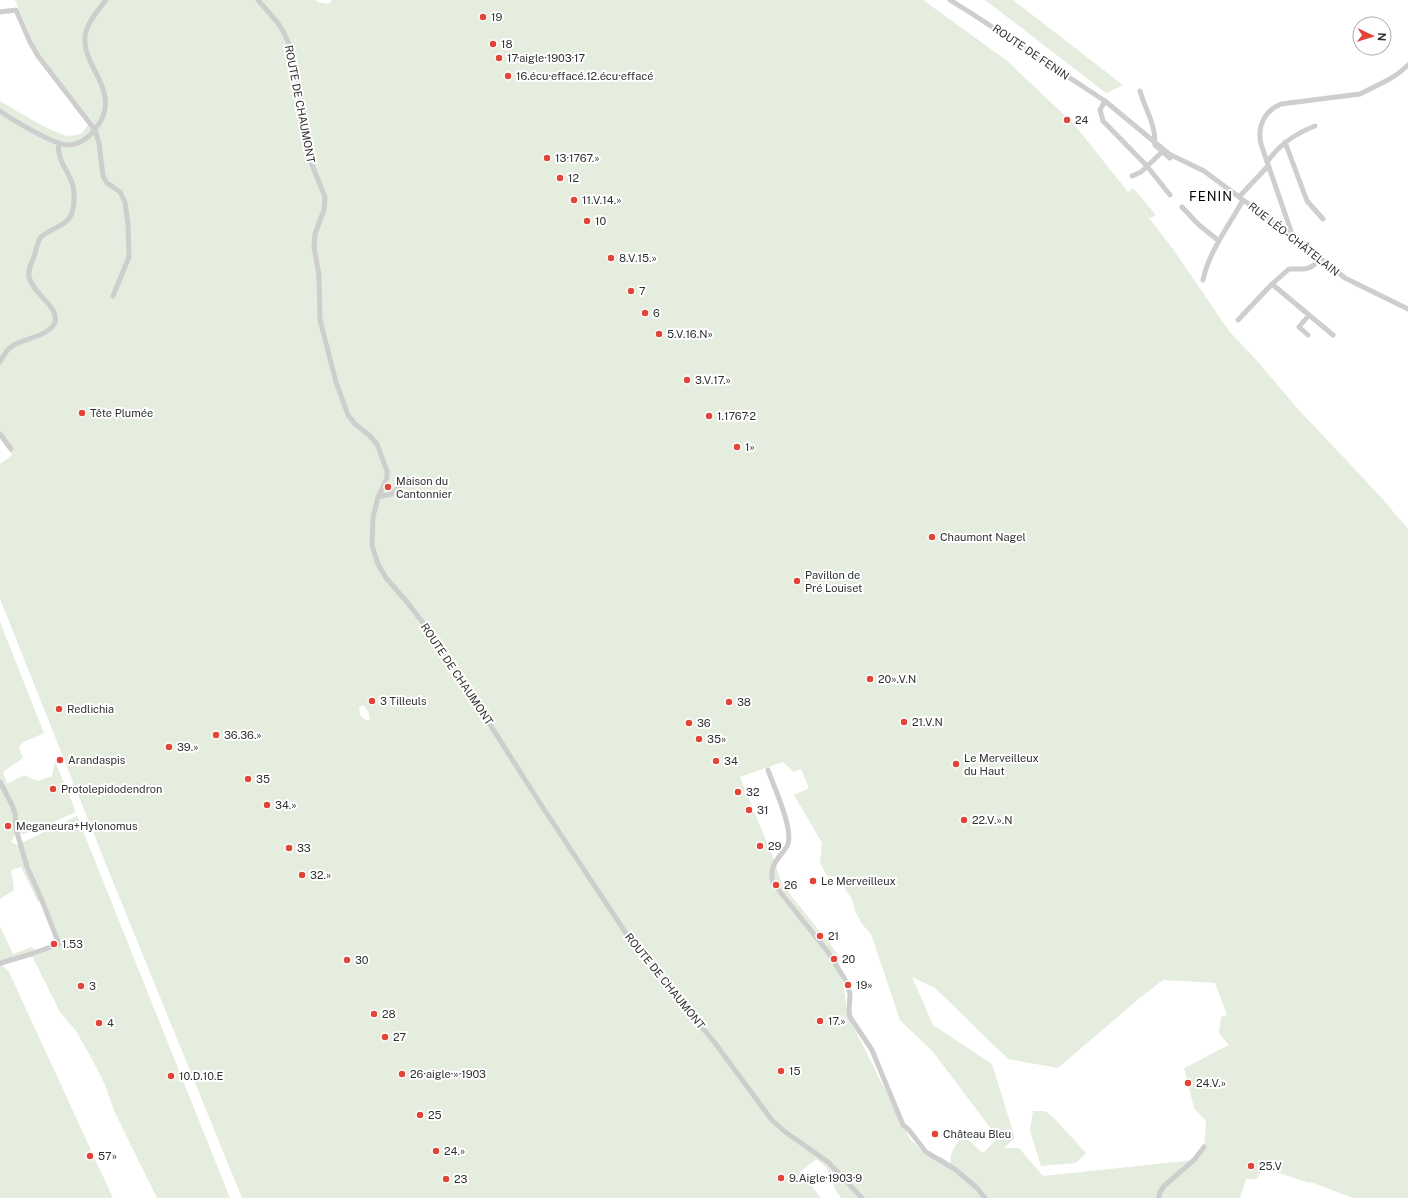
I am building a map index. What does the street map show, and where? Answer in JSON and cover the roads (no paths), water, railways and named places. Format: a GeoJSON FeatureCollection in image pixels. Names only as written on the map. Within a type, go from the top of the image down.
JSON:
{"type":"FeatureCollection","features":[{"type":"Feature","properties":{"kind":"street"},"geometry":{"type":"LineString","coordinates":[[0,111],[11,119],[59,143],[70,145],[79,142],[88,137],[95,130],[104,113],[105,96],[102,86],[89,59],[85,39],[88,26],[106,0]]}},
{"type":"Feature","properties":{"kind":"street","name":"ROUTE DE CHAUMONT"},"geometry":{"type":"LineString","coordinates":[[258,0],[283,31],[293,58],[305,118],[309,157],[325,197],[324,210],[315,234],[314,246],[319,275],[319,310],[322,328],[344,408],[355,424],[369,435],[377,444],[388,475],[378,497],[373,517],[372,545],[377,562],[386,578],[407,602],[437,641],[540,803],[635,947],[715,1043],[770,1119],[784,1131],[828,1162],[862,1198]]}},
{"type":"Feature","properties":{"kind":"street","name":"ROUTE DE FENIN"},"geometry":{"type":"LineString","coordinates":[[950,0],[1111,106]]}},
{"type":"Feature","properties":{"kind":"street"},"geometry":{"type":"LineString","coordinates":[[0,12],[16,10],[38,56],[95,130],[99,143],[103,176],[107,183],[120,192],[122,196],[128,224],[128,257],[113,296]]}},
{"type":"Feature","properties":{"kind":"street"},"geometry":{"type":"LineString","coordinates":[[1293,237],[1259,138],[1260,128],[1264,118],[1273,108],[1281,104],[1346,97],[1360,94],[1388,80],[1408,65]]}},
{"type":"Feature","properties":{"kind":"street"},"geometry":{"type":"LineString","coordinates":[[1140,91],[1144,106],[1151,116],[1155,142]]}},
{"type":"Feature","properties":{"kind":"street"},"geometry":{"type":"LineString","coordinates":[[1105,102],[1100,110],[1102,121],[1147,166],[1170,195]]}},
{"type":"Feature","properties":{"kind":"street","name":"RUE LÉO-CHÂTELAIN"},"geometry":{"type":"LineString","coordinates":[[1111,106],[1169,154],[1200,168],[1293,237],[1345,278],[1362,288],[1408,309]]}},
{"type":"Feature","properties":{"kind":"street"},"geometry":{"type":"LineString","coordinates":[[1203,280],[1206,268],[1241,199],[1268,164],[1273,153],[1285,142],[1301,131],[1315,126]]}},
{"type":"Feature","properties":{"kind":"street"},"geometry":{"type":"LineString","coordinates":[[1149,137],[1150,140],[1171,159],[1182,160]]}},
{"type":"Feature","properties":{"kind":"street"},"geometry":{"type":"LineString","coordinates":[[1285,142],[1308,201],[1323,218]]}},
{"type":"Feature","properties":{"kind":"street"},"geometry":{"type":"LineString","coordinates":[[0,362],[13,345],[39,335],[51,328],[56,323],[53,309],[38,294],[32,284],[29,272],[39,239],[67,220],[72,211],[73,187],[62,162],[59,151],[59,143]]}},
{"type":"Feature","properties":{"kind":"street"},"geometry":{"type":"LineString","coordinates":[[1132,176],[1141,172],[1162,152]]}},
{"type":"Feature","properties":{"kind":"street"},"geometry":{"type":"LineString","coordinates":[[1182,207],[1199,225],[1219,241]]}},
{"type":"Feature","properties":{"kind":"street"},"geometry":{"type":"LineString","coordinates":[[1281,228],[1288,223]]}},
{"type":"Feature","properties":{"kind":"street"},"geometry":{"type":"LineString","coordinates":[[1238,320],[1272,284],[1289,269],[1304,269],[1313,267],[1320,259]]}},
{"type":"Feature","properties":{"kind":"street"},"geometry":{"type":"LineString","coordinates":[[1272,284],[1333,335]]}},
{"type":"Feature","properties":{"kind":"street"},"geometry":{"type":"LineString","coordinates":[[1308,335],[1299,327],[1309,315]]}},
{"type":"Feature","properties":{"kind":"street"},"geometry":{"type":"LineString","coordinates":[[0,434],[11,449]]}},
{"type":"Feature","properties":{"kind":"street"},"geometry":{"type":"LineString","coordinates":[[378,497],[392,494],[407,478]]}},
{"type":"Feature","properties":{"kind":"street"},"geometry":{"type":"LineString","coordinates":[[768,770],[784,813],[788,832],[788,846],[777,858],[771,873],[773,882],[828,952],[846,981],[850,994],[850,1017],[872,1050],[902,1125],[909,1130],[926,1152],[956,1170],[986,1198]]}},
{"type":"Feature","properties":{"kind":"street"},"geometry":{"type":"LineString","coordinates":[[0,782],[15,813],[16,829],[27,867],[59,944],[31,954],[1,963],[0,962]]}},
{"type":"Feature","properties":{"kind":"street"},"geometry":{"type":"LineString","coordinates":[[1159,1198],[1160,1192],[1164,1186],[1194,1160],[1204,1147]]}},
{"type":"Feature","properties":{"kind":"place","name":"19"},"geometry":{"type":"Point","coordinates":[483,17]}},
{"type":"Feature","properties":{"kind":"place","name":"18"},"geometry":{"type":"Point","coordinates":[493,44]}},
{"type":"Feature","properties":{"kind":"place","name":"17·aigle·1903·17"},"geometry":{"type":"Point","coordinates":[499,58]}},
{"type":"Feature","properties":{"kind":"place","name":"16.écu·effacé.12.écu·effacé"},"geometry":{"type":"Point","coordinates":[508,76]}},
{"type":"Feature","properties":{"kind":"place","name":"24"},"geometry":{"type":"Point","coordinates":[1067,120]}},
{"type":"Feature","properties":{"kind":"place","name":"13·1767.»"},"geometry":{"type":"Point","coordinates":[547,158]}},
{"type":"Feature","properties":{"kind":"place","name":"12"},"geometry":{"type":"Point","coordinates":[560,178]}},
{"type":"Feature","properties":{"kind":"place","name":"11.V.14.»"},"geometry":{"type":"Point","coordinates":[574,200]}},
{"type":"Feature","properties":{"kind":"place","name":"10"},"geometry":{"type":"Point","coordinates":[587,221]}},
{"type":"Feature","properties":{"kind":"place","name":"8.V.15.»"},"geometry":{"type":"Point","coordinates":[611,258]}},
{"type":"Feature","properties":{"kind":"place","name":"7"},"geometry":{"type":"Point","coordinates":[631,291]}},
{"type":"Feature","properties":{"kind":"place","name":"6"},"geometry":{"type":"Point","coordinates":[645,313]}},
{"type":"Feature","properties":{"kind":"place","name":"5.V.16.N»"},"geometry":{"type":"Point","coordinates":[659,334]}},
{"type":"Feature","properties":{"kind":"place","name":"3.V.17.»"},"geometry":{"type":"Point","coordinates":[687,380]}},
{"type":"Feature","properties":{"kind":"place","name":"Tête Plumée"},"geometry":{"type":"Point","coordinates":[82,413]}},
{"type":"Feature","properties":{"kind":"place","name":"1.1767·2"},"geometry":{"type":"Point","coordinates":[709,416]}},
{"type":"Feature","properties":{"kind":"place","name":"1»"},"geometry":{"type":"Point","coordinates":[737,447]}},
{"type":"Feature","properties":{"kind":"place","name":"Maison du Cantonnier"},"geometry":{"type":"Point","coordinates":[388,487]}},
{"type":"Feature","properties":{"kind":"place","name":"Chaumont Nagel"},"geometry":{"type":"Point","coordinates":[932,537]}},
{"type":"Feature","properties":{"kind":"place","name":"Pavillon de Pré Louiset"},"geometry":{"type":"Point","coordinates":[797,581]}},
{"type":"Feature","properties":{"kind":"place","name":"20».V.N"},"geometry":{"type":"Point","coordinates":[870,679]}},
{"type":"Feature","properties":{"kind":"place","name":"3 Tilleuls"},"geometry":{"type":"Point","coordinates":[372,701]}},
{"type":"Feature","properties":{"kind":"place","name":"38"},"geometry":{"type":"Point","coordinates":[729,702]}},
{"type":"Feature","properties":{"kind":"place","name":"Redlichia"},"geometry":{"type":"Point","coordinates":[59,709]}},
{"type":"Feature","properties":{"kind":"place","name":"21.V.N"},"geometry":{"type":"Point","coordinates":[904,722]}},
{"type":"Feature","properties":{"kind":"place","name":"36"},"geometry":{"type":"Point","coordinates":[689,723]}},
{"type":"Feature","properties":{"kind":"place","name":"36.36.»"},"geometry":{"type":"Point","coordinates":[216,735]}},
{"type":"Feature","properties":{"kind":"place","name":"35»"},"geometry":{"type":"Point","coordinates":[699,739]}},
{"type":"Feature","properties":{"kind":"place","name":"39.»"},"geometry":{"type":"Point","coordinates":[169,747]}},
{"type":"Feature","properties":{"kind":"place","name":"Arandaspis"},"geometry":{"type":"Point","coordinates":[60,760]}},
{"type":"Feature","properties":{"kind":"place","name":"34"},"geometry":{"type":"Point","coordinates":[716,761]}},
{"type":"Feature","properties":{"kind":"place","name":"Le Merveilleux du Haut"},"geometry":{"type":"Point","coordinates":[956,764]}},
{"type":"Feature","properties":{"kind":"place","name":"35"},"geometry":{"type":"Point","coordinates":[248,779]}},
{"type":"Feature","properties":{"kind":"place","name":"Protolepidodendron"},"geometry":{"type":"Point","coordinates":[53,789]}},
{"type":"Feature","properties":{"kind":"place","name":"32"},"geometry":{"type":"Point","coordinates":[738,792]}},
{"type":"Feature","properties":{"kind":"place","name":"34.»"},"geometry":{"type":"Point","coordinates":[267,805]}},
{"type":"Feature","properties":{"kind":"place","name":"31"},"geometry":{"type":"Point","coordinates":[749,810]}},
{"type":"Feature","properties":{"kind":"place","name":"22.V.».N"},"geometry":{"type":"Point","coordinates":[964,820]}},
{"type":"Feature","properties":{"kind":"place","name":"Meganeura+Hylonomus"},"geometry":{"type":"Point","coordinates":[8,826]}},
{"type":"Feature","properties":{"kind":"place","name":"29"},"geometry":{"type":"Point","coordinates":[760,846]}},
{"type":"Feature","properties":{"kind":"place","name":"33"},"geometry":{"type":"Point","coordinates":[289,848]}},
{"type":"Feature","properties":{"kind":"place","name":"32.»"},"geometry":{"type":"Point","coordinates":[302,875]}},
{"type":"Feature","properties":{"kind":"place","name":"Le Merveilleux"},"geometry":{"type":"Point","coordinates":[813,881]}},
{"type":"Feature","properties":{"kind":"place","name":"26"},"geometry":{"type":"Point","coordinates":[776,885]}},
{"type":"Feature","properties":{"kind":"place","name":"21"},"geometry":{"type":"Point","coordinates":[820,936]}},
{"type":"Feature","properties":{"kind":"place","name":"1.53"},"geometry":{"type":"Point","coordinates":[54,944]}},
{"type":"Feature","properties":{"kind":"place","name":"20"},"geometry":{"type":"Point","coordinates":[834,959]}},
{"type":"Feature","properties":{"kind":"place","name":"30"},"geometry":{"type":"Point","coordinates":[347,960]}},
{"type":"Feature","properties":{"kind":"place","name":"19»"},"geometry":{"type":"Point","coordinates":[848,985]}},
{"type":"Feature","properties":{"kind":"place","name":"3"},"geometry":{"type":"Point","coordinates":[81,986]}},
{"type":"Feature","properties":{"kind":"place","name":"28"},"geometry":{"type":"Point","coordinates":[374,1014]}},
{"type":"Feature","properties":{"kind":"place","name":"17.»"},"geometry":{"type":"Point","coordinates":[820,1021]}},
{"type":"Feature","properties":{"kind":"place","name":"4"},"geometry":{"type":"Point","coordinates":[99,1023]}},
{"type":"Feature","properties":{"kind":"place","name":"27"},"geometry":{"type":"Point","coordinates":[385,1037]}},
{"type":"Feature","properties":{"kind":"place","name":"15"},"geometry":{"type":"Point","coordinates":[781,1071]}},
{"type":"Feature","properties":{"kind":"place","name":"26·aigle·»·1903"},"geometry":{"type":"Point","coordinates":[402,1074]}},
{"type":"Feature","properties":{"kind":"place","name":"10.D.10.E"},"geometry":{"type":"Point","coordinates":[171,1076]}},
{"type":"Feature","properties":{"kind":"place","name":"24.V.»"},"geometry":{"type":"Point","coordinates":[1188,1083]}},
{"type":"Feature","properties":{"kind":"place","name":"25"},"geometry":{"type":"Point","coordinates":[420,1115]}},
{"type":"Feature","properties":{"kind":"place","name":"Château Bleu"},"geometry":{"type":"Point","coordinates":[935,1134]}},
{"type":"Feature","properties":{"kind":"place","name":"24.»"},"geometry":{"type":"Point","coordinates":[436,1151]}},
{"type":"Feature","properties":{"kind":"place","name":"57»"},"geometry":{"type":"Point","coordinates":[90,1156]}},
{"type":"Feature","properties":{"kind":"place","name":"25.V"},"geometry":{"type":"Point","coordinates":[1251,1166]}},
{"type":"Feature","properties":{"kind":"place","name":"9.Aigle·1903·9"},"geometry":{"type":"Point","coordinates":[781,1178]}},
{"type":"Feature","properties":{"kind":"place","name":"23"},"geometry":{"type":"Point","coordinates":[446,1179]}},
{"type":"Feature","properties":{"kind":"district","name":"FENIN"},"geometry":{"type":"Point","coordinates":[1211,196]}}]}
